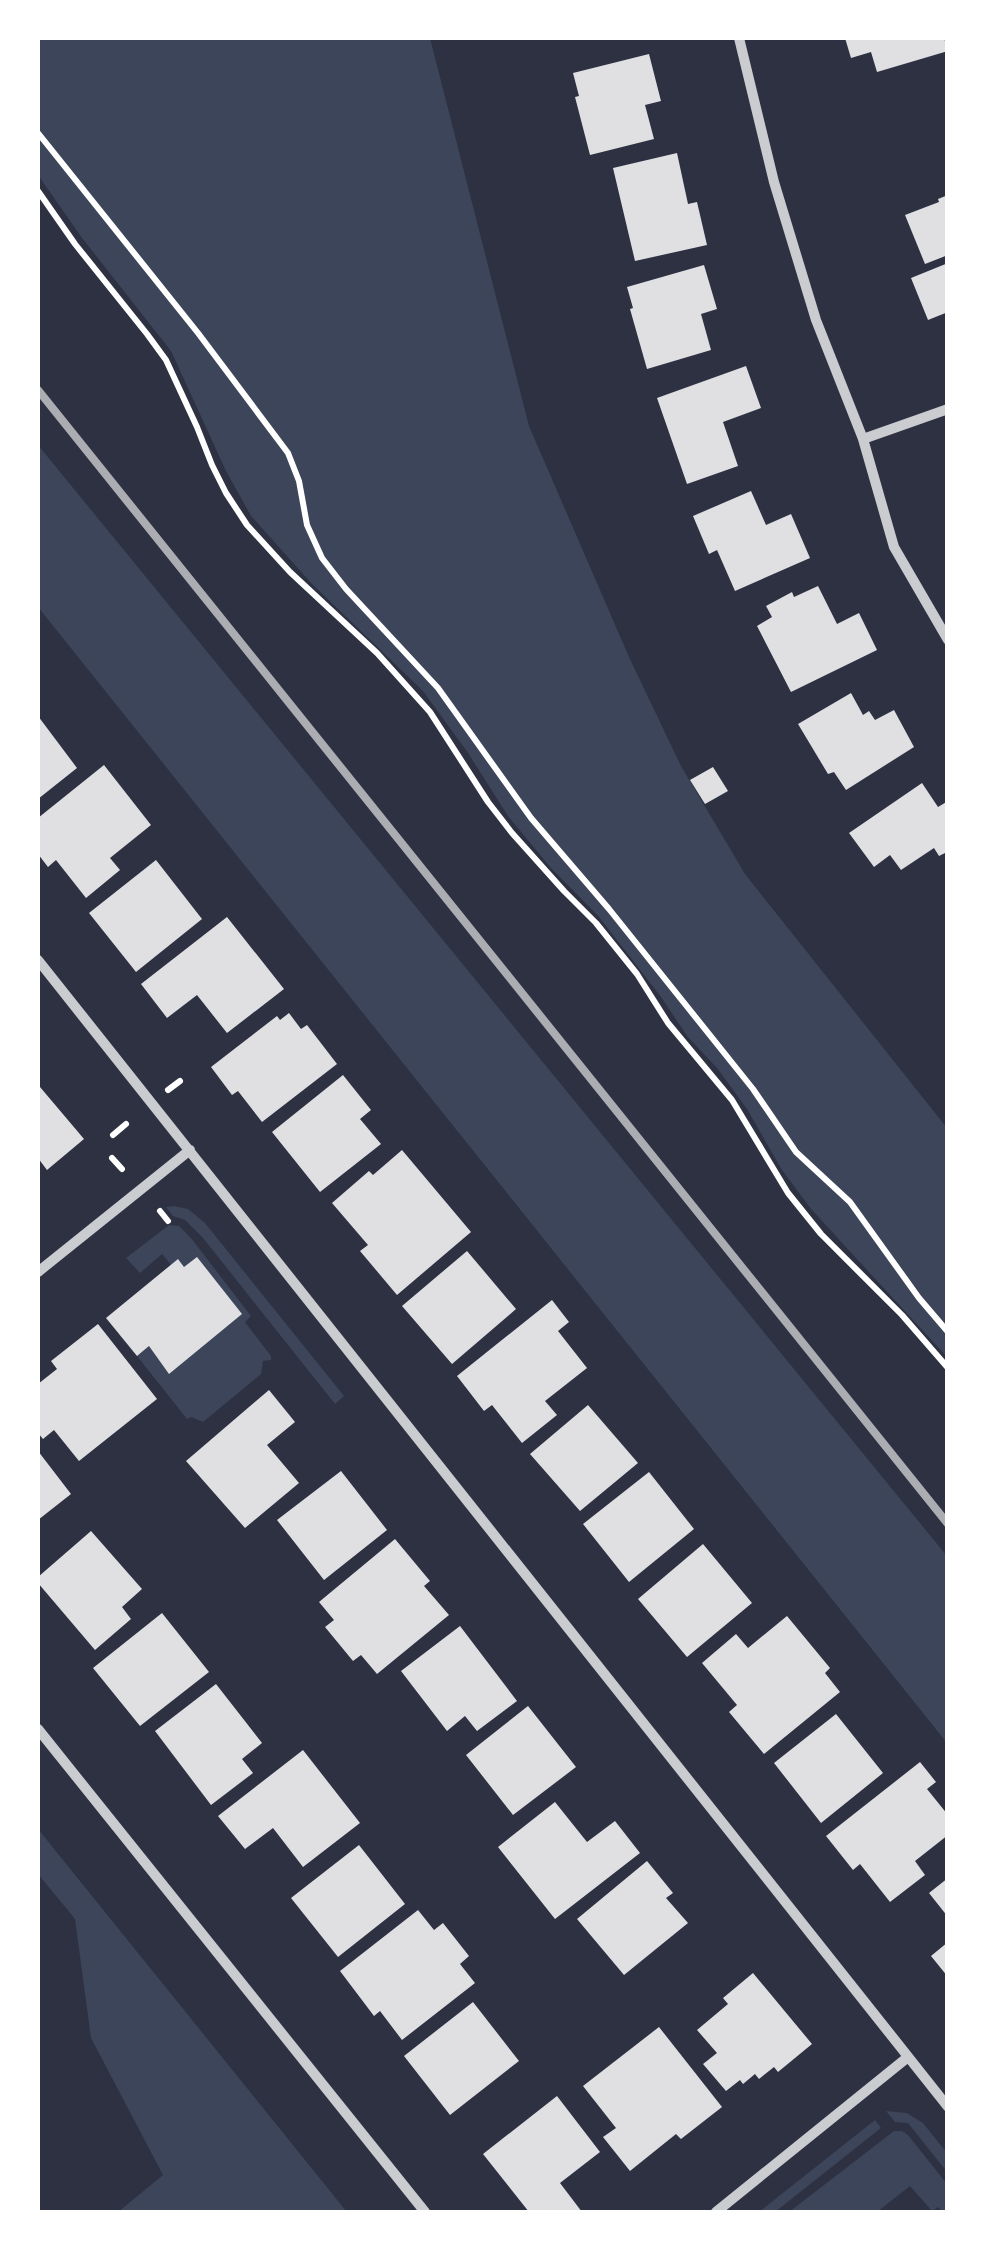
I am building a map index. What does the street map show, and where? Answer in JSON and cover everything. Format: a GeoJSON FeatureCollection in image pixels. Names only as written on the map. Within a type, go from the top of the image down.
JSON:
{"type":"FeatureCollection","features":[{"type":"Feature","properties":{"kind":"street"},"geometry":{"type":"LineString","coordinates":[[739,38],[774,182],[816,320],[863,439],[894,547],[948,640]]}},
{"type":"Feature","properties":{"kind":"street"},"geometry":{"type":"LineString","coordinates":[[863,439],[948,409]]}},
{"type":"Feature","properties":{"kind":"street"},"geometry":{"type":"LineString","coordinates":[[38,960],[948,2106]]}},
{"type":"Feature","properties":{"kind":"street"},"geometry":{"type":"LineString","coordinates":[[38,1272],[190,1150]]}},
{"type":"Feature","properties":{"kind":"street"},"geometry":{"type":"LineString","coordinates":[[38,1729],[426,2212]]}},
{"type":"Feature","properties":{"kind":"street"},"geometry":{"type":"LineString","coordinates":[[716,2212],[908,2057]]}},
{"type":"Feature","properties":{"kind":"path"},"geometry":{"type":"LineString","coordinates":[[38,133],[288,453],[299,481],[307,525],[322,558],[438,688],[531,818],[752,1089],[796,1152],[850,1202],[948,1332]]}},
{"type":"Feature","properties":{"kind":"path"},"geometry":{"type":"LineString","coordinates":[[38,190],[166,360],[212,465],[247,525],[290,572],[377,653],[430,712],[512,833],[596,923],[637,974],[668,1022],[732,1100],[788,1193],[821,1234],[902,1315],[948,1368]]}},
{"type":"Feature","properties":{"kind":"path"},"geometry":{"type":"LineString","coordinates":[[113,1135],[126,1124]]}},
{"type":"Feature","properties":{"kind":"path"},"geometry":{"type":"LineString","coordinates":[[112,1158],[122,1169]]}},
{"type":"Feature","properties":{"kind":"path"},"geometry":{"type":"LineString","coordinates":[[160,1212],[168,1221]]}},
{"type":"Feature","properties":{"kind":"shaded area"},"geometry":{"type":"Polygon","coordinates":[[[38,38],[430,38],[529,426],[629,657],[681,766],[745,874],[947,1128],[947,1357],[811,1209],[717,1068],[687,1036],[599,917],[508,816],[423,691],[312,584],[251,516],[171,351],[38,175],[38,38]]]}},
{"type":"Feature","properties":{"kind":"shaded area"},"geometry":{"type":"Polygon","coordinates":[[[38,445],[947,1556],[947,1743],[38,607],[38,445]]]}},
{"type":"Feature","properties":{"kind":"shaded area"},"geometry":{"type":"Polygon","coordinates":[[[166,1207],[188,1209],[205,1223],[344,1396],[335,1404],[203,1238],[166,1207]]]}},
{"type":"Feature","properties":{"kind":"shaded area"},"geometry":{"type":"Polygon","coordinates":[[[169,1225],[179,1226],[191,1238],[251,1316],[245,1322],[271,1356],[271,1360],[263,1361],[261,1374],[203,1422],[187,1419],[137,1356],[149,1346],[184,1267],[178,1259],[171,1265],[162,1254],[140,1273],[126,1258],[169,1225]]]}},
{"type":"Feature","properties":{"kind":"shaded area"},"geometry":{"type":"Polygon","coordinates":[[[38,1829],[347,2212],[118,2212],[163,2175],[91,2038],[75,1919],[38,1874],[38,1829]]]}},
{"type":"Feature","properties":{"kind":"shaded area"},"geometry":{"type":"Polygon","coordinates":[[[886,2111],[907,2113],[923,2123],[947,2153],[947,2172],[908,2123],[895,2122],[886,2111]]]}},
{"type":"Feature","properties":{"kind":"shaded area"},"geometry":{"type":"Polygon","coordinates":[[[875,2120],[881,2128],[775,2212],[759,2212],[875,2120]]]}},
{"type":"Feature","properties":{"kind":"shaded area"},"geometry":{"type":"Polygon","coordinates":[[[894,2131],[908,2135],[947,2184],[947,2212],[938,2207],[932,2211],[910,2186],[877,2212],[789,2212],[894,2131]]]}},
{"type":"Feature","properties":{"kind":"building"},"geometry":{"type":"Polygon","coordinates":[[[845,38],[944,38],[948,51],[877,72],[871,52],[851,58],[845,38]]]}},
{"type":"Feature","properties":{"kind":"building"},"geometry":{"type":"Polygon","coordinates":[[[649,54],[661,101],[645,105],[654,139],[590,155],[573,73],[649,54]]]}},
{"type":"Feature","properties":{"kind":"building"},"geometry":{"type":"Polygon","coordinates":[[[677,153],[688,204],[697,202],[707,245],[635,261],[613,168],[677,153]]]}},
{"type":"Feature","properties":{"kind":"building"},"geometry":{"type":"Polygon","coordinates":[[[948,195],[948,255],[925,264],[905,215],[948,195]]]}},
{"type":"Feature","properties":{"kind":"building"},"geometry":{"type":"Polygon","coordinates":[[[948,263],[948,312],[928,320],[911,278],[948,263]]]}},
{"type":"Feature","properties":{"kind":"building"},"geometry":{"type":"Polygon","coordinates":[[[704,265],[717,309],[701,314],[711,350],[647,369],[627,287],[704,265]]]}},
{"type":"Feature","properties":{"kind":"building"},"geometry":{"type":"Polygon","coordinates":[[[746,366],[761,408],[723,422],[738,466],[687,484],[657,398],[746,366]]]}},
{"type":"Feature","properties":{"kind":"building"},"geometry":{"type":"Polygon","coordinates":[[[751,491],[766,525],[791,514],[810,558],[735,591],[717,550],[709,554],[693,516],[751,491]]]}},
{"type":"Feature","properties":{"kind":"building"},"geometry":{"type":"Polygon","coordinates":[[[818,586],[837,624],[859,613],[877,650],[791,692],[757,626],[772,617],[766,606],[792,592],[794,597],[818,586]]]}},
{"type":"Feature","properties":{"kind":"building"},"geometry":{"type":"Polygon","coordinates":[[[851,693],[863,715],[869,711],[875,720],[894,710],[914,747],[846,790],[834,772],[828,774],[798,724],[851,693]]]}},
{"type":"Feature","properties":{"kind":"building"},"geometry":{"type":"Polygon","coordinates":[[[38,716],[77,768],[38,799],[38,716]]]}},
{"type":"Feature","properties":{"kind":"building"},"geometry":{"type":"Polygon","coordinates":[[[104,765],[151,825],[110,858],[120,870],[86,898],[56,860],[48,867],[38,854],[38,818],[104,765]]]}},
{"type":"Feature","properties":{"kind":"building"},"geometry":{"type":"Polygon","coordinates":[[[713,767],[728,791],[705,804],[690,780],[713,767]]]}},
{"type":"Feature","properties":{"kind":"building"},"geometry":{"type":"Polygon","coordinates":[[[922,783],[938,807],[948,801],[948,858],[945,853],[939,856],[934,848],[901,870],[890,855],[874,867],[849,833],[922,783]]]}},
{"type":"Feature","properties":{"kind":"building"},"geometry":{"type":"Polygon","coordinates":[[[156,860],[202,919],[136,972],[89,913],[156,860]]]}},
{"type":"Feature","properties":{"kind":"building"},"geometry":{"type":"Polygon","coordinates":[[[227,917],[284,989],[227,1033],[197,995],[167,1018],[141,984],[227,917]]]}},
{"type":"Feature","properties":{"kind":"building"},"geometry":{"type":"Polygon","coordinates":[[[289,1013],[301,1029],[307,1025],[337,1064],[262,1122],[238,1091],[232,1095],[211,1067],[277,1016],[280,1020],[289,1013]]]}},
{"type":"Feature","properties":{"kind":"building"},"geometry":{"type":"Polygon","coordinates":[[[343,1075],[371,1110],[360,1119],[381,1144],[320,1192],[272,1132],[343,1075]]]}},
{"type":"Feature","properties":{"kind":"building"},"geometry":{"type":"Polygon","coordinates":[[[40,1087],[84,1139],[47,1170],[38,1158],[40,1087]]]}},
{"type":"Feature","properties":{"kind":"building"},"geometry":{"type":"Polygon","coordinates":[[[402,1150],[471,1232],[397,1295],[360,1251],[368,1245],[332,1203],[369,1171],[373,1175],[402,1150]]]}},
{"type":"Feature","properties":{"kind":"building"},"geometry":{"type":"Polygon","coordinates":[[[467,1251],[516,1309],[452,1364],[402,1306],[467,1251]]]}},
{"type":"Feature","properties":{"kind":"building"},"geometry":{"type":"Polygon","coordinates":[[[197,1257],[242,1314],[169,1374],[149,1346],[137,1356],[106,1318],[178,1259],[184,1267],[197,1257]]]}},
{"type":"Feature","properties":{"kind":"building"},"geometry":{"type":"Polygon","coordinates":[[[552,1300],[569,1322],[558,1331],[587,1368],[545,1401],[557,1415],[522,1443],[492,1405],[484,1411],[457,1376],[552,1300]]]}},
{"type":"Feature","properties":{"kind":"building"},"geometry":{"type":"Polygon","coordinates":[[[98,1324],[157,1399],[79,1461],[54,1430],[43,1439],[38,1433],[38,1384],[57,1369],[51,1361],[98,1324]]]}},
{"type":"Feature","properties":{"kind":"building"},"geometry":{"type":"Polygon","coordinates":[[[269,1390],[295,1422],[267,1445],[299,1483],[245,1528],[186,1461],[269,1390]]]}},
{"type":"Feature","properties":{"kind":"building"},"geometry":{"type":"Polygon","coordinates":[[[588,1405],[638,1463],[580,1511],[530,1454],[588,1405]]]}},
{"type":"Feature","properties":{"kind":"building"},"geometry":{"type":"Polygon","coordinates":[[[38,1451],[71,1494],[38,1520],[38,1451]]]}},
{"type":"Feature","properties":{"kind":"building"},"geometry":{"type":"Polygon","coordinates":[[[341,1471],[387,1530],[324,1580],[277,1520],[341,1471]]]}},
{"type":"Feature","properties":{"kind":"building"},"geometry":{"type":"Polygon","coordinates":[[[649,1472],[694,1529],[629,1582],[583,1524],[649,1472]]]}},
{"type":"Feature","properties":{"kind":"building"},"geometry":{"type":"Polygon","coordinates":[[[91,1531],[142,1589],[122,1607],[131,1619],[95,1650],[38,1583],[38,1577],[91,1531]]]}},
{"type":"Feature","properties":{"kind":"building"},"geometry":{"type":"Polygon","coordinates":[[[395,1539],[430,1581],[424,1586],[449,1615],[377,1674],[361,1655],[353,1661],[325,1627],[334,1620],[319,1602],[395,1539]]]}},
{"type":"Feature","properties":{"kind":"building"},"geometry":{"type":"Polygon","coordinates":[[[703,1544],[752,1603],[687,1657],[638,1599],[703,1544]]]}},
{"type":"Feature","properties":{"kind":"building"},"geometry":{"type":"Polygon","coordinates":[[[162,1613],[209,1672],[140,1726],[93,1668],[162,1613]]]}},
{"type":"Feature","properties":{"kind":"building"},"geometry":{"type":"Polygon","coordinates":[[[787,1616],[830,1668],[825,1673],[840,1692],[764,1754],[729,1712],[737,1705],[702,1663],[736,1634],[748,1648],[787,1616]]]}},
{"type":"Feature","properties":{"kind":"building"},"geometry":{"type":"Polygon","coordinates":[[[460,1626],[517,1701],[477,1731],[465,1716],[447,1731],[401,1671],[460,1626]]]}},
{"type":"Feature","properties":{"kind":"building"},"geometry":{"type":"Polygon","coordinates":[[[216,1684],[262,1743],[242,1759],[253,1773],[211,1805],[155,1731],[216,1684]]]}},
{"type":"Feature","properties":{"kind":"building"},"geometry":{"type":"Polygon","coordinates":[[[528,1706],[576,1767],[513,1815],[466,1755],[528,1706]]]}},
{"type":"Feature","properties":{"kind":"building"},"geometry":{"type":"Polygon","coordinates":[[[836,1714],[883,1773],[821,1823],[774,1763],[836,1714]]]}},
{"type":"Feature","properties":{"kind":"building"},"geometry":{"type":"Polygon","coordinates":[[[303,1750],[360,1823],[303,1867],[273,1828],[245,1849],[218,1816],[303,1750]]]}},
{"type":"Feature","properties":{"kind":"building"},"geometry":{"type":"Polygon","coordinates":[[[920,1762],[936,1782],[927,1789],[948,1815],[948,1835],[915,1861],[925,1875],[890,1902],[860,1864],[853,1870],[826,1836],[920,1762]]]}},
{"type":"Feature","properties":{"kind":"building"},"geometry":{"type":"Polygon","coordinates":[[[555,1802],[587,1842],[615,1821],[640,1853],[555,1919],[498,1847],[555,1802]]]}},
{"type":"Feature","properties":{"kind":"building"},"geometry":{"type":"Polygon","coordinates":[[[359,1845],[405,1904],[338,1957],[291,1898],[359,1845]]]}},
{"type":"Feature","properties":{"kind":"building"},"geometry":{"type":"Polygon","coordinates":[[[647,1861],[673,1893],[666,1898],[688,1923],[624,1975],[577,1919],[647,1861]]]}},
{"type":"Feature","properties":{"kind":"building"},"geometry":{"type":"Polygon","coordinates":[[[948,1878],[948,1917],[929,1893],[948,1878]]]}},
{"type":"Feature","properties":{"kind":"building"},"geometry":{"type":"Polygon","coordinates":[[[418,1910],[434,1930],[443,1923],[469,1956],[460,1964],[475,1983],[402,2040],[380,2011],[374,2016],[340,1971],[418,1910]]]}},
{"type":"Feature","properties":{"kind":"building"},"geometry":{"type":"Polygon","coordinates":[[[948,1942],[948,1977],[931,1956],[948,1942]]]}},
{"type":"Feature","properties":{"kind":"building"},"geometry":{"type":"Polygon","coordinates":[[[753,1973],[812,2044],[778,2072],[774,2067],[759,2079],[755,2074],[726,2091],[703,2064],[717,2053],[697,2030],[728,2004],[723,1998],[753,1973]]]}},
{"type":"Feature","properties":{"kind":"building"},"geometry":{"type":"Polygon","coordinates":[[[473,2002],[519,2061],[450,2115],[404,2056],[473,2002]]]}},
{"type":"Feature","properties":{"kind":"building"},"geometry":{"type":"Polygon","coordinates":[[[659,2027],[722,2107],[681,2139],[676,2134],[630,2171],[603,2137],[616,2128],[583,2086],[659,2027]]]}},
{"type":"Feature","properties":{"kind":"building"},"geometry":{"type":"Polygon","coordinates":[[[557,2096],[600,2152],[560,2183],[582,2212],[529,2212],[483,2154],[557,2096]]]}},
{"type":"Feature","properties":{"kind":"railway"},"geometry":{"type":"LineString","coordinates":[[38,390],[948,1524]]}}]}
